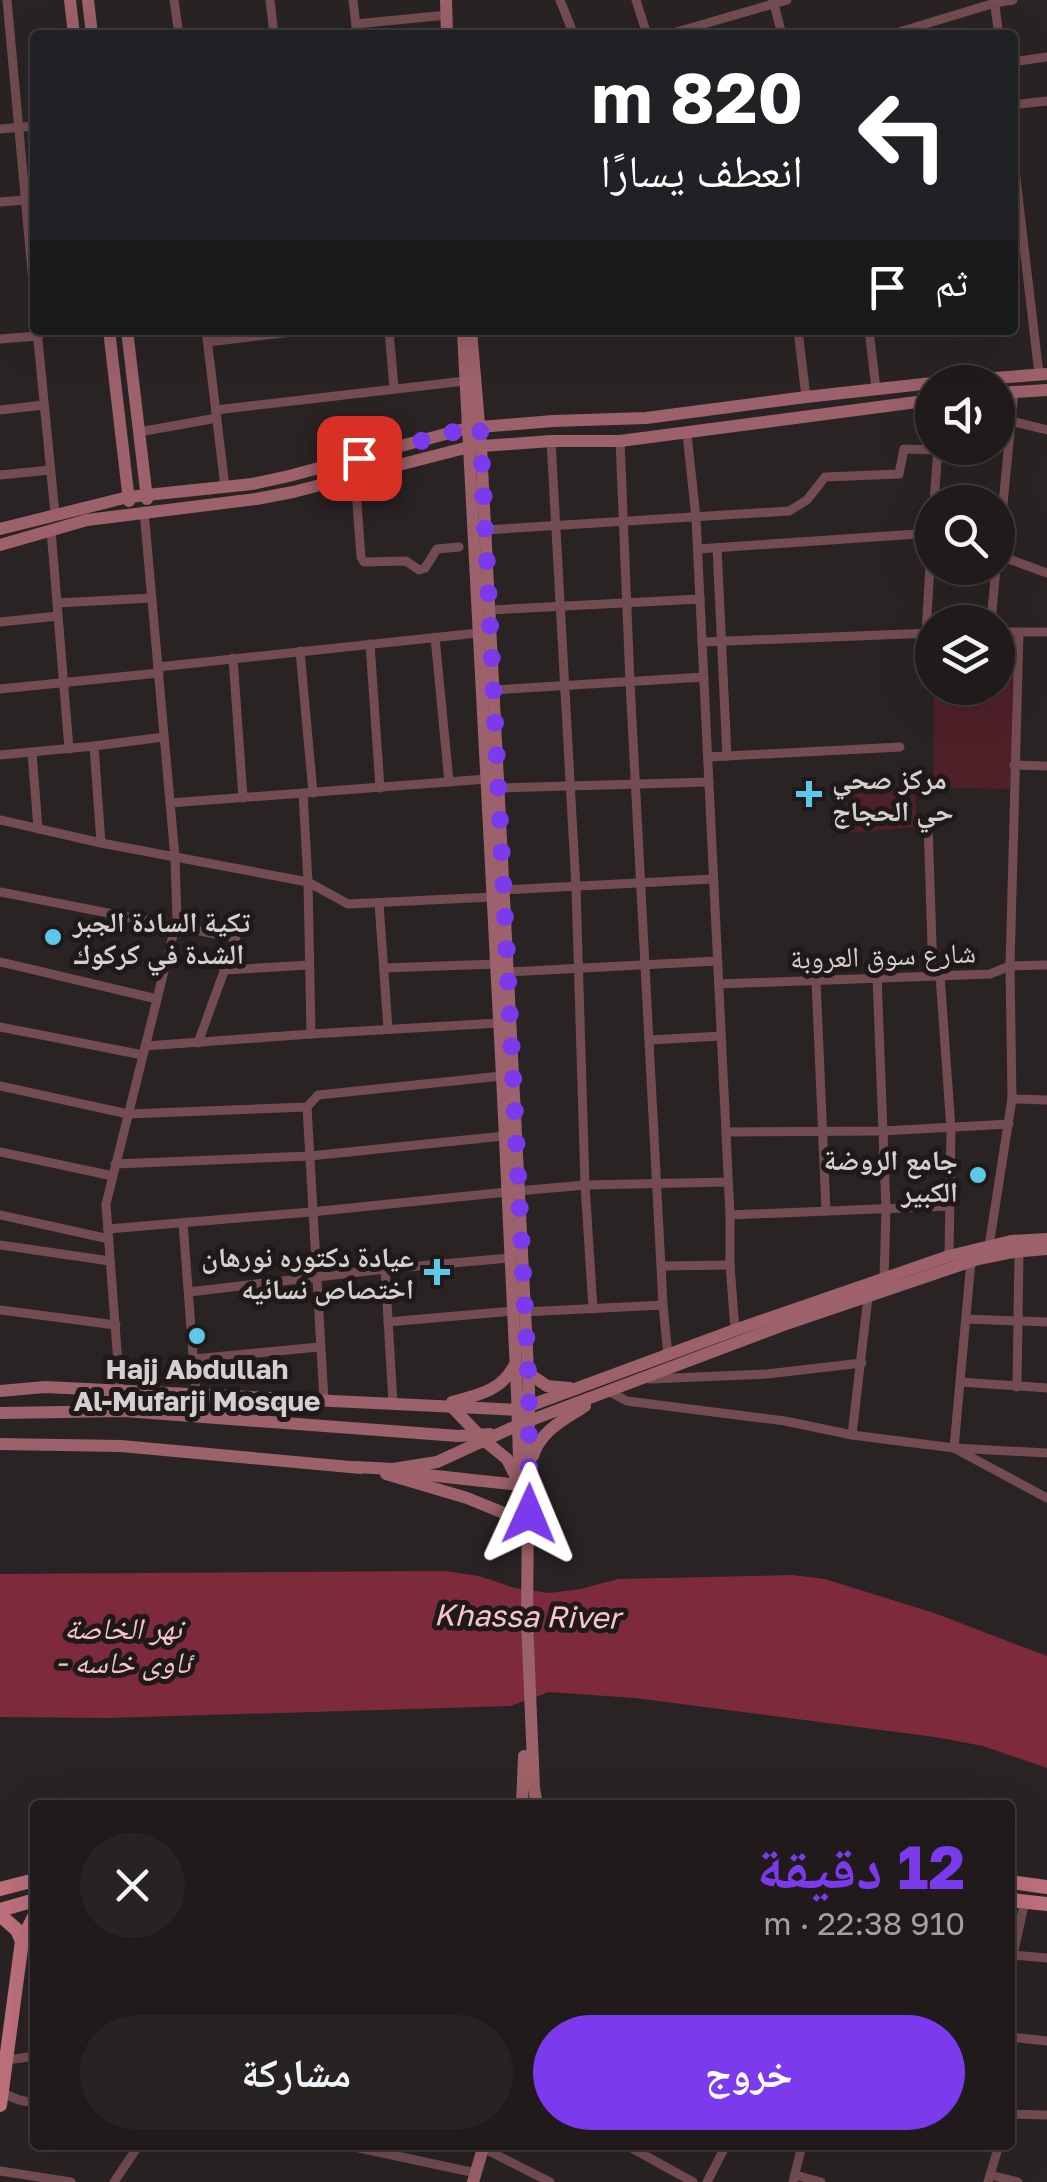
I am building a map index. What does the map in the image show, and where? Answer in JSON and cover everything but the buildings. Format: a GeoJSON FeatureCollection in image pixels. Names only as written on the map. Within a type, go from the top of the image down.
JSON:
{"type":"FeatureCollection","features":[{"type":"Feature","properties":{"kind":"main road"},"geometry":{"type":"LineString","coordinates":[[70,0],[73,30]]}},
{"type":"Feature","properties":{"kind":"main road"},"geometry":{"type":"LineString","coordinates":[[88,0],[91,30]]}},
{"type":"Feature","properties":{"kind":"main road"},"geometry":{"type":"LineString","coordinates":[[446,0],[450,30]]}},
{"type":"Feature","properties":{"kind":"main road"},"geometry":{"type":"LineString","coordinates":[[452,30],[455,0]]}},
{"type":"Feature","properties":{"kind":"main road"},"geometry":{"type":"LineString","coordinates":[[109,335],[128,497],[141,512]]}},
{"type":"Feature","properties":{"kind":"main road"},"geometry":{"type":"LineString","coordinates":[[128,335],[146,494],[141,512]]}},
{"type":"Feature","properties":{"kind":"main road"},"geometry":{"type":"LineString","coordinates":[[463,335],[465,381],[474,427]]}},
{"type":"Feature","properties":{"kind":"main road"},"geometry":{"type":"LineString","coordinates":[[471,335],[478,633],[502,968],[519,1312],[516,1364],[530,1468],[524,1574]]}},
{"type":"Feature","properties":{"kind":"main road"},"geometry":{"type":"LineString","coordinates":[[1015,376],[1043,374]]}},
{"type":"Feature","properties":{"kind":"main road"},"geometry":{"type":"LineString","coordinates":[[0,529],[128,497],[289,476],[474,427],[646,418],[915,386]]}},
{"type":"Feature","properties":{"kind":"main road"},"geometry":{"type":"LineString","coordinates":[[1015,391],[1047,390]]}},
{"type":"Feature","properties":{"kind":"main road"},"geometry":{"type":"LineString","coordinates":[[0,545],[87,520],[256,499],[475,447],[620,441],[915,402]]}},
{"type":"Feature","properties":{"kind":"main road"},"geometry":{"type":"LineString","coordinates":[[475,447],[485,530],[499,788],[498,894]]}},
{"type":"Feature","properties":{"kind":"main road"},"geometry":{"type":"LineString","coordinates":[[502,968],[499,1023],[504,1136],[513,1192],[509,1258],[528,1374],[520,1485],[526,1721],[522,1800]]}},
{"type":"Feature","properties":{"kind":"main road"},"geometry":{"type":"LineString","coordinates":[[356,1467],[393,1469],[424,1465],[482,1440],[582,1387],[735,1330],[948,1256],[1011,1242],[1047,1239]]}},
{"type":"Feature","properties":{"kind":"main road"},"geometry":{"type":"LineString","coordinates":[[0,1388],[445,1405],[524,1416],[608,1391],[749,1336],[971,1261],[1047,1249]]}},
{"type":"Feature","properties":{"kind":"main road"},"geometry":{"type":"LineString","coordinates":[[445,1405],[494,1388],[516,1364]]}},
{"type":"Feature","properties":{"kind":"main road"},"geometry":{"type":"LineString","coordinates":[[528,1374],[551,1388],[582,1387]]}},
{"type":"Feature","properties":{"kind":"main road"},"geometry":{"type":"LineString","coordinates":[[530,1468],[535,1448],[545,1433],[608,1391]]}},
{"type":"Feature","properties":{"kind":"main road"},"geometry":{"type":"LineString","coordinates":[[289,1399],[308,1424]]}},
{"type":"Feature","properties":{"kind":"main road"},"geometry":{"type":"LineString","coordinates":[[445,1405],[507,1459],[520,1485]]}},
{"type":"Feature","properties":{"kind":"main road"},"geometry":{"type":"LineString","coordinates":[[0,1413],[124,1411],[482,1440]]}},
{"type":"Feature","properties":{"kind":"main road"},"geometry":{"type":"LineString","coordinates":[[0,1444],[121,1446],[520,1485]]}},
{"type":"Feature","properties":{"kind":"main road"},"geometry":{"type":"LineString","coordinates":[[356,1467],[466,1498],[520,1520]]}},
{"type":"Feature","properties":{"kind":"main road"},"geometry":{"type":"LineString","coordinates":[[526,1721],[536,1800]]}},
{"type":"Feature","properties":{"kind":"main road"},"geometry":{"type":"LineString","coordinates":[[0,1889],[30,1881]]}},
{"type":"Feature","properties":{"kind":"main road"},"geometry":{"type":"LineString","coordinates":[[1015,1883],[1047,1887]]}},
{"type":"Feature","properties":{"kind":"main road"},"geometry":{"type":"LineString","coordinates":[[1018,1900],[1047,1904]]}},
{"type":"Feature","properties":{"kind":"main road"},"geometry":{"type":"LineString","coordinates":[[22,1941],[0,1913],[30,1902]]}},
{"type":"Feature","properties":{"kind":"main road"},"geometry":{"type":"LineString","coordinates":[[1,2096],[7,2060],[8,1997],[30,1924]]}},
{"type":"Feature","properties":{"kind":"main road"},"geometry":{"type":"LineString","coordinates":[[474,2178],[482,2150]]}},
{"type":"Feature","properties":{"kind":"street"},"geometry":{"type":"LineString","coordinates":[[7,0],[30,241]]}},
{"type":"Feature","properties":{"kind":"street"},"geometry":{"type":"LineString","coordinates":[[174,0],[178,30]]}},
{"type":"Feature","properties":{"kind":"street"},"geometry":{"type":"LineString","coordinates":[[270,0],[273,30]]}},
{"type":"Feature","properties":{"kind":"street"},"geometry":{"type":"LineString","coordinates":[[353,0],[357,30],[447,15]]}},
{"type":"Feature","properties":{"kind":"street"},"geometry":{"type":"LineString","coordinates":[[560,0],[572,30]]}},
{"type":"Feature","properties":{"kind":"street"},"geometry":{"type":"LineString","coordinates":[[636,0],[645,30]]}},
{"type":"Feature","properties":{"kind":"street"},"geometry":{"type":"LineString","coordinates":[[682,30],[787,0]]}},
{"type":"Feature","properties":{"kind":"street"},"geometry":{"type":"LineString","coordinates":[[905,30],[994,2],[1013,0]]}},
{"type":"Feature","properties":{"kind":"street"},"geometry":{"type":"LineString","coordinates":[[773,2],[781,30]]}},
{"type":"Feature","properties":{"kind":"street"},"geometry":{"type":"LineString","coordinates":[[994,2],[998,30]]}},
{"type":"Feature","properties":{"kind":"street"},"geometry":{"type":"LineString","coordinates":[[1018,61],[1047,57]]}},
{"type":"Feature","properties":{"kind":"street"},"geometry":{"type":"LineString","coordinates":[[0,66],[13,64]]}},
{"type":"Feature","properties":{"kind":"street"},"geometry":{"type":"LineString","coordinates":[[1018,104],[1047,101]]}},
{"type":"Feature","properties":{"kind":"street"},"geometry":{"type":"LineString","coordinates":[[0,130],[30,126]]}},
{"type":"Feature","properties":{"kind":"street"},"geometry":{"type":"LineString","coordinates":[[0,202],[25,200]]}},
{"type":"Feature","properties":{"kind":"street"},"geometry":{"type":"LineString","coordinates":[[1018,213],[1043,374]]}},
{"type":"Feature","properties":{"kind":"street"},"geometry":{"type":"LineString","coordinates":[[1018,281],[1028,280]]}},
{"type":"Feature","properties":{"kind":"street"},"geometry":{"type":"LineString","coordinates":[[0,339],[30,334]]}},
{"type":"Feature","properties":{"kind":"street"},"geometry":{"type":"LineString","coordinates":[[38,335],[54,514]]}},
{"type":"Feature","properties":{"kind":"street"},"geometry":{"type":"LineString","coordinates":[[207,335],[224,486]]}},
{"type":"Feature","properties":{"kind":"street"},"geometry":{"type":"LineString","coordinates":[[208,342],[266,335]]}},
{"type":"Feature","properties":{"kind":"street"},"geometry":{"type":"LineString","coordinates":[[389,335],[394,388]]}},
{"type":"Feature","properties":{"kind":"street"},"geometry":{"type":"LineString","coordinates":[[799,335],[806,397]]}},
{"type":"Feature","properties":{"kind":"street"},"geometry":{"type":"LineString","coordinates":[[870,335],[876,389]]}},
{"type":"Feature","properties":{"kind":"street"},"geometry":{"type":"LineString","coordinates":[[139,432],[216,414],[465,381]]}},
{"type":"Feature","properties":{"kind":"street"},"geometry":{"type":"LineString","coordinates":[[0,410],[44,405]]}},
{"type":"Feature","properties":{"kind":"street"},"geometry":{"type":"LineString","coordinates":[[1015,422],[1047,430]]}},
{"type":"Feature","properties":{"kind":"street"},"geometry":{"type":"LineString","coordinates":[[686,434],[698,549],[735,1330]]}},
{"type":"Feature","properties":{"kind":"street"},"geometry":{"type":"LineString","coordinates":[[552,441],[593,1309]]}},
{"type":"Feature","properties":{"kind":"street"},"geometry":{"type":"LineString","coordinates":[[620,441],[668,1356]]}},
{"type":"Feature","properties":{"kind":"street"},"geometry":{"type":"LineString","coordinates":[[485,530],[789,512],[807,500],[826,478],[899,474],[904,449],[915,449]]}},
{"type":"Feature","properties":{"kind":"street"},"geometry":{"type":"LineString","coordinates":[[0,474],[50,470]]}},
{"type":"Feature","properties":{"kind":"street"},"geometry":{"type":"LineString","coordinates":[[355,477],[364,562],[406,561],[418,570],[426,568],[437,549],[459,548]]}},
{"type":"Feature","properties":{"kind":"street"},"geometry":{"type":"LineString","coordinates":[[120,1390],[106,1204],[175,925],[175,858],[141,512]]}},
{"type":"Feature","properties":{"kind":"street"},"geometry":{"type":"LineString","coordinates":[[52,530],[70,749]]}},
{"type":"Feature","properties":{"kind":"street"},"geometry":{"type":"LineString","coordinates":[[698,549],[915,532]]}},
{"type":"Feature","properties":{"kind":"street"},"geometry":{"type":"LineString","coordinates":[[718,548],[727,756]]}},
{"type":"Feature","properties":{"kind":"street"},"geometry":{"type":"LineString","coordinates":[[1015,561],[1047,573]]}},
{"type":"Feature","properties":{"kind":"street"},"geometry":{"type":"LineString","coordinates":[[58,603],[152,598]]}},
{"type":"Feature","properties":{"kind":"street"},"geometry":{"type":"LineString","coordinates":[[489,610],[700,600]]}},
{"type":"Feature","properties":{"kind":"street"},"geometry":{"type":"LineString","coordinates":[[0,622],[58,616]]}},
{"type":"Feature","properties":{"kind":"street"},"geometry":{"type":"LineString","coordinates":[[989,1246],[1012,1099],[1010,966],[1018,632],[1047,632]]}},
{"type":"Feature","properties":{"kind":"street"},"geometry":{"type":"LineString","coordinates":[[0,689],[233,658],[478,633]]}},
{"type":"Feature","properties":{"kind":"street"},"geometry":{"type":"LineString","coordinates":[[702,642],[915,635]]}},
{"type":"Feature","properties":{"kind":"street"},"geometry":{"type":"LineString","coordinates":[[435,638],[449,782]]}},
{"type":"Feature","properties":{"kind":"street"},"geometry":{"type":"LineString","coordinates":[[370,644],[380,788]]}},
{"type":"Feature","properties":{"kind":"street"},"geometry":{"type":"LineString","coordinates":[[300,651],[308,793],[311,1034]]}},
{"type":"Feature","properties":{"kind":"street"},"geometry":{"type":"LineString","coordinates":[[233,658],[243,798]]}},
{"type":"Feature","properties":{"kind":"street"},"geometry":{"type":"LineString","coordinates":[[493,690],[704,677]]}},
{"type":"Feature","properties":{"kind":"street"},"geometry":{"type":"LineString","coordinates":[[0,754],[164,737]]}},
{"type":"Feature","properties":{"kind":"street"},"geometry":{"type":"LineString","coordinates":[[94,746],[101,843]]}},
{"type":"Feature","properties":{"kind":"street"},"geometry":{"type":"LineString","coordinates":[[708,757],[900,747]]}},
{"type":"Feature","properties":{"kind":"street"},"geometry":{"type":"LineString","coordinates":[[32,752],[38,828]]}},
{"type":"Feature","properties":{"kind":"street"},"geometry":{"type":"LineString","coordinates":[[1014,765],[1047,766]]}},
{"type":"Feature","properties":{"kind":"street"},"geometry":{"type":"LineString","coordinates":[[170,804],[486,780]]}},
{"type":"Feature","properties":{"kind":"street"},"geometry":{"type":"LineString","coordinates":[[499,788],[709,782]]}},
{"type":"Feature","properties":{"kind":"street"},"geometry":{"type":"LineString","coordinates":[[0,820],[308,882],[348,904],[714,879]]}},
{"type":"Feature","properties":{"kind":"street"},"geometry":{"type":"LineString","coordinates":[[928,823],[951,1128],[948,1256]]}},
{"type":"Feature","properties":{"kind":"street"},"geometry":{"type":"LineString","coordinates":[[0,892],[236,938],[198,1043]]}},
{"type":"Feature","properties":{"kind":"street"},"geometry":{"type":"LineString","coordinates":[[379,903],[388,1029]]}},
{"type":"Feature","properties":{"kind":"street"},"geometry":{"type":"LineString","coordinates":[[384,968],[578,968],[717,961]]}},
{"type":"Feature","properties":{"kind":"street"},"geometry":{"type":"LineString","coordinates":[[0,962],[157,999]]}},
{"type":"Feature","properties":{"kind":"street"},"geometry":{"type":"LineString","coordinates":[[224,970],[309,965]]}},
{"type":"Feature","properties":{"kind":"street","name":"شارع سوق العروبة"},"geometry":{"type":"LineString","coordinates":[[718,984],[990,974],[1010,966],[1047,965]]}},
{"type":"Feature","properties":{"kind":"street"},"geometry":{"type":"LineString","coordinates":[[877,978],[886,1209],[884,1280]]}},
{"type":"Feature","properties":{"kind":"street"},"geometry":{"type":"LineString","coordinates":[[816,980],[826,1211]]}},
{"type":"Feature","properties":{"kind":"street"},"geometry":{"type":"LineString","coordinates":[[0,1026],[144,1051],[311,1034],[499,1023]]}},
{"type":"Feature","properties":{"kind":"street"},"geometry":{"type":"LineString","coordinates":[[650,1040],[721,1036]]}},
{"type":"Feature","properties":{"kind":"street"},"geometry":{"type":"LineString","coordinates":[[324,1400],[307,1108],[318,1095],[502,1076]]}},
{"type":"Feature","properties":{"kind":"street"},"geometry":{"type":"LineString","coordinates":[[0,1086],[128,1114],[307,1108]]}},
{"type":"Feature","properties":{"kind":"street"},"geometry":{"type":"LineString","coordinates":[[1012,1099],[1047,1100]]}},
{"type":"Feature","properties":{"kind":"street"},"geometry":{"type":"LineString","coordinates":[[726,1132],[1009,1124]]}},
{"type":"Feature","properties":{"kind":"street"},"geometry":{"type":"LineString","coordinates":[[116,1164],[310,1156],[504,1136]]}},
{"type":"Feature","properties":{"kind":"street"},"geometry":{"type":"LineString","coordinates":[[0,1152],[113,1176]]}},
{"type":"Feature","properties":{"kind":"street"},"geometry":{"type":"LineString","coordinates":[[0,1215],[108,1234],[182,1223],[513,1192],[728,1182]]}},
{"type":"Feature","properties":{"kind":"street"},"geometry":{"type":"LineString","coordinates":[[730,1215],[950,1206]]}},
{"type":"Feature","properties":{"kind":"street"},"geometry":{"type":"LineString","coordinates":[[182,1223],[196,1394]]}},
{"type":"Feature","properties":{"kind":"street"},"geometry":{"type":"LineString","coordinates":[[0,1244],[110,1262]]}},
{"type":"Feature","properties":{"kind":"street"},"geometry":{"type":"LineString","coordinates":[[1017,1387],[1020,1251]]}},
{"type":"Feature","properties":{"kind":"street"},"geometry":{"type":"LineString","coordinates":[[189,1292],[509,1258]]}},
{"type":"Feature","properties":{"kind":"street"},"geometry":{"type":"LineString","coordinates":[[954,1448],[971,1261]]}},
{"type":"Feature","properties":{"kind":"street"},"geometry":{"type":"LineString","coordinates":[[662,1266],[730,1264]]}},
{"type":"Feature","properties":{"kind":"street"},"geometry":{"type":"LineString","coordinates":[[385,1269],[392,1403]]}},
{"type":"Feature","properties":{"kind":"street"},"geometry":{"type":"LineString","coordinates":[[852,1435],[868,1296]]}},
{"type":"Feature","properties":{"kind":"street"},"geometry":{"type":"LineString","coordinates":[[388,1322],[663,1305]]}},
{"type":"Feature","properties":{"kind":"street"},"geometry":{"type":"LineString","coordinates":[[0,1310],[116,1325]]}},
{"type":"Feature","properties":{"kind":"street"},"geometry":{"type":"LineString","coordinates":[[966,1319],[1047,1322]]}},
{"type":"Feature","properties":{"kind":"street"},"geometry":{"type":"LineString","coordinates":[[194,1359],[320,1347]]}},
{"type":"Feature","properties":{"kind":"street"},"geometry":{"type":"LineString","coordinates":[[636,1379],[766,1374],[862,1364]]}},
{"type":"Feature","properties":{"kind":"street"},"geometry":{"type":"LineString","coordinates":[[960,1382],[1047,1388]]}},
{"type":"Feature","properties":{"kind":"street"},"geometry":{"type":"LineString","coordinates":[[608,1391],[627,1401],[786,1421],[852,1435],[954,1448],[1047,1453]]}},
{"type":"Feature","properties":{"kind":"street"},"geometry":{"type":"LineString","coordinates":[[954,1448],[1047,1498]]}},
{"type":"Feature","properties":{"kind":"street"},"geometry":{"type":"LineString","coordinates":[[1015,1933],[1018,1900]]}},
{"type":"Feature","properties":{"kind":"street"},"geometry":{"type":"LineString","coordinates":[[1015,1955],[1047,1958]]}},
{"type":"Feature","properties":{"kind":"street"},"geometry":{"type":"LineString","coordinates":[[1015,2038],[1047,2040]]}},
{"type":"Feature","properties":{"kind":"street"},"geometry":{"type":"LineString","coordinates":[[7,2060],[30,2057]]}},
{"type":"Feature","properties":{"kind":"street"},"geometry":{"type":"LineString","coordinates":[[1,2096],[30,2102]]}},
{"type":"Feature","properties":{"kind":"street"},"geometry":{"type":"LineString","coordinates":[[1015,2114],[1047,2115]]}},
{"type":"Feature","properties":{"kind":"street"},"geometry":{"type":"LineString","coordinates":[[114,2182],[136,2150]]}},
{"type":"Feature","properties":{"kind":"street"},"geometry":{"type":"LineString","coordinates":[[365,2150],[474,2178]]}},
{"type":"Feature","properties":{"kind":"street"},"geometry":{"type":"LineString","coordinates":[[489,2150],[550,2182]]}},
{"type":"Feature","properties":{"kind":"street"},"geometry":{"type":"LineString","coordinates":[[635,2150],[693,2182]]}},
{"type":"Feature","properties":{"kind":"street"},"geometry":{"type":"LineString","coordinates":[[706,2182],[723,2150]]}},
{"type":"Feature","properties":{"kind":"street"},"geometry":{"type":"LineString","coordinates":[[801,2150],[794,2178],[821,2182]]}},
{"type":"Feature","properties":{"kind":"street"},"geometry":{"type":"LineString","coordinates":[[998,2150],[989,2179],[1018,2182]]}},
{"type":"Feature","properties":{"kind":"street"},"geometry":{"type":"LineString","coordinates":[[0,2170],[71,2182]]}},
{"type":"Feature","properties":{"kind":"shaded area"},"geometry":{"type":"Polygon","coordinates":[[[934,705],[1012,705],[1011,789],[933,788],[934,705]]]}},
{"type":"Feature","properties":{"kind":"shaded area"},"geometry":{"type":"Polygon","coordinates":[[[914,786],[917,827],[849,833],[846,791],[914,786]]]}},
{"type":"Feature","properties":{"kind":"water","name":"نهر الخاصة - ئاوی خاسە"},"geometry":{"type":"Polygon","coordinates":[[[446,1571],[549,1593],[618,1579],[792,1575],[825,1579],[934,1613],[1047,1656],[1047,1768],[983,1746],[935,1737],[635,1698],[549,1692],[510,1706],[109,1718],[0,1717],[0,1574],[446,1571]]]}},
{"type":"Feature","properties":{"kind":"place","name":"مركز صحي حي الحجاج"},"geometry":{"type":"Point","coordinates":[809,794]}},
{"type":"Feature","properties":{"kind":"place","name":"تكية السادة الجبر الشدة في كركوك"},"geometry":{"type":"Point","coordinates":[53,937]}},
{"type":"Feature","properties":{"kind":"place","name":"جامع الروضة الكبير"},"geometry":{"type":"Point","coordinates":[978,1175]}},
{"type":"Feature","properties":{"kind":"place","name":"عيادة دكتوره نورهان اختصاص نسائيه"},"geometry":{"type":"Point","coordinates":[437,1272]}},
{"type":"Feature","properties":{"kind":"place","name":"Hajj Abdullah Al-Mufarji Mosque"},"geometry":{"type":"Point","coordinates":[197,1336]}},
{"type":"Feature","properties":{"kind":"route"},"geometry":{"type":"LineString","coordinates":[[359,458],[480,427],[529,1390],[529,1514]]}},
{"type":"Feature","properties":{"kind":"water label","name":"Khassa River"},"geometry":{"type":"Point","coordinates":[527,1616]}}]}
